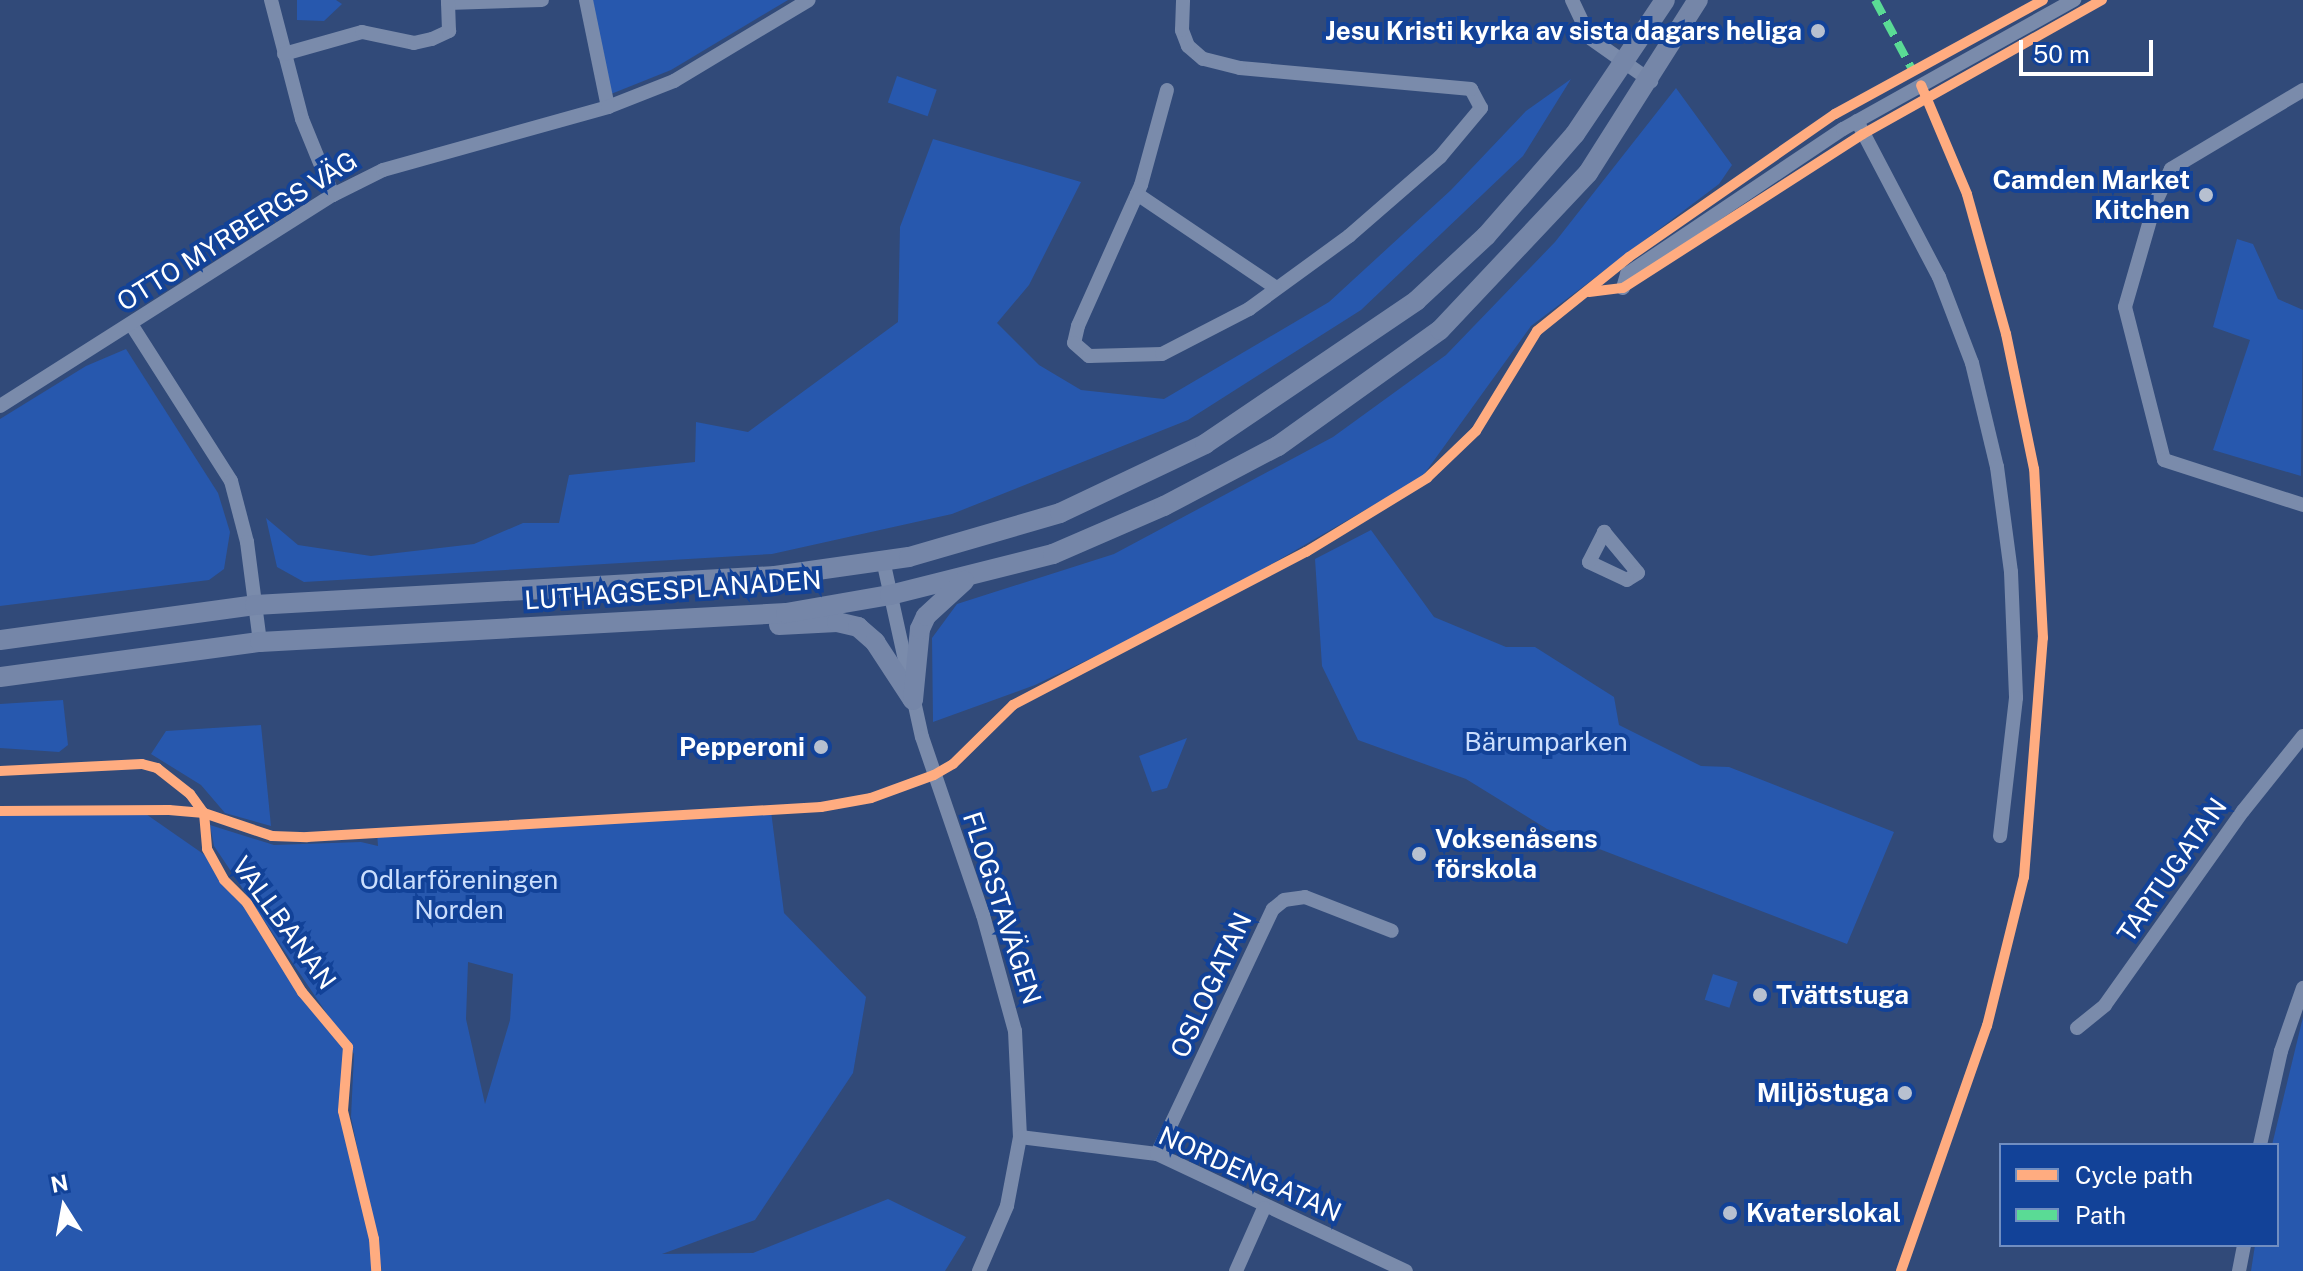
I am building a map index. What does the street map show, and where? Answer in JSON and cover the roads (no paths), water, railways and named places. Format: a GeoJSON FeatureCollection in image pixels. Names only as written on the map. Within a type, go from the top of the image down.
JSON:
{"type":"FeatureCollection","features":[{"type":"Feature","properties":{"kind":"main road","name":"LUTHAGSESPLANADEN"},"geometry":{"type":"LineString","coordinates":[[0,640],[255,605],[711,581],[883,560],[967,542],[1060,513],[1205,444],[1313,376],[1416,301],[1486,236],[1575,134],[1665,0]]}},
{"type":"Feature","properties":{"kind":"main road","name":"LUTHAGSESPLANADEN"},"geometry":{"type":"LineString","coordinates":[[0,677],[260,642],[786,613],[890,595],[1053,554],[1164,506],[1278,446],[1440,330],[1517,254],[1588,173],[1651,81],[1698,0]]}},
{"type":"Feature","properties":{"kind":"main road"},"geometry":{"type":"LineString","coordinates":[[913,700],[920,629],[935,607],[970,576]]}},
{"type":"Feature","properties":{"kind":"main road"},"geometry":{"type":"LineString","coordinates":[[616,623],[674,630],[837,622],[858,627],[875,642],[913,700]]}},
{"type":"Feature","properties":{"kind":"street"},"geometry":{"type":"LineString","coordinates":[[271,0],[302,119],[333,195]]}},
{"type":"Feature","properties":{"kind":"street"},"geometry":{"type":"LineString","coordinates":[[284,54],[362,32],[414,43],[432,39],[449,31],[448,2],[542,0]]}},
{"type":"Feature","properties":{"kind":"street"},"geometry":{"type":"LineString","coordinates":[[586,0],[608,107]]}},
{"type":"Feature","properties":{"kind":"street","name":"OTTO MYRBERGS VÄG"},"geometry":{"type":"LineString","coordinates":[[0,406],[333,195],[383,170],[608,107],[674,81],[809,0]]}},
{"type":"Feature","properties":{"kind":"street"},"geometry":{"type":"LineString","coordinates":[[1167,90],[1137,194],[1078,326],[1074,343],[1089,356],[1162,354],[1231,320],[1349,236],[1440,157],[1481,108],[1478,97],[1471,89],[1240,68],[1203,59],[1188,46],[1182,30],[1183,0]]}},
{"type":"Feature","properties":{"kind":"street"},"geometry":{"type":"LineString","coordinates":[[1572,0],[1590,38],[1651,81]]}},
{"type":"Feature","properties":{"kind":"street"},"geometry":{"type":"LineString","coordinates":[[1623,288],[1627,274],[1857,121],[2074,0]]}},
{"type":"Feature","properties":{"kind":"street"},"geometry":{"type":"LineString","coordinates":[[2303,90],[2171,169],[2155,203],[2125,307],[2164,460],[2303,505]]}},
{"type":"Feature","properties":{"kind":"street"},"geometry":{"type":"LineString","coordinates":[[1857,121],[1939,277],[1972,363],[1997,467],[2011,572],[2016,698],[2000,836]]}},
{"type":"Feature","properties":{"kind":"street"},"geometry":{"type":"LineString","coordinates":[[1137,194],[1275,287]]}},
{"type":"Feature","properties":{"kind":"street"},"geometry":{"type":"LineString","coordinates":[[131,324],[231,481],[260,642]]}},
{"type":"Feature","properties":{"kind":"street","name":"FLOGSTAVÄGEN"},"geometry":{"type":"LineString","coordinates":[[883,560],[913,700],[1005,989],[1015,1031],[1020,1137],[1007,1206],[979,1271]]}},
{"type":"Feature","properties":{"kind":"street","name":"TARTUGATAN"},"geometry":{"type":"LineString","coordinates":[[2077,1028],[2105,1005],[2243,811],[2303,736]]}},
{"type":"Feature","properties":{"kind":"street","name":"OSLOGATAN"},"geometry":{"type":"LineString","coordinates":[[1157,1154],[1273,909],[1284,900],[1305,897],[1392,931]]}},
{"type":"Feature","properties":{"kind":"street"},"geometry":{"type":"LineString","coordinates":[[2260,1143],[2281,1051],[2303,988]]}},
{"type":"Feature","properties":{"kind":"street","name":"NORDENGATAN"},"geometry":{"type":"LineString","coordinates":[[1020,1137],[1157,1154],[1264,1208],[1406,1271]]}},
{"type":"Feature","properties":{"kind":"street"},"geometry":{"type":"LineString","coordinates":[[1236,1271],[1264,1208]]}},
{"type":"Feature","properties":{"kind":"street"},"geometry":{"type":"LineString","coordinates":[[2239,1271],[2244,1247]]}},
{"type":"Feature","properties":{"kind":"place","name":"Jesu Kristi kyrka av sista dagars heliga"},"geometry":{"type":"Point","coordinates":[1818,31]}},
{"type":"Feature","properties":{"kind":"place","name":"Camden Market Kitchen"},"geometry":{"type":"Point","coordinates":[2206,195]}},
{"type":"Feature","properties":{"kind":"place","name":"Pepperoni"},"geometry":{"type":"Point","coordinates":[821,747]}},
{"type":"Feature","properties":{"kind":"place","name":"Voksenåsens förskola"},"geometry":{"type":"Point","coordinates":[1419,854]}},
{"type":"Feature","properties":{"kind":"place","name":"Tvättstuga"},"geometry":{"type":"Point","coordinates":[1760,995]}},
{"type":"Feature","properties":{"kind":"place","name":"Miljöstuga"},"geometry":{"type":"Point","coordinates":[1905,1093]}},
{"type":"Feature","properties":{"kind":"place","name":"Kvaterslokal"},"geometry":{"type":"Point","coordinates":[1730,1213]}},
{"type":"Feature","properties":{"kind":"park label","name":"Bärumparken"},"geometry":{"type":"Point","coordinates":[1546,742]}},
{"type":"Feature","properties":{"kind":"park label","name":"Odlarföreningen Norden"},"geometry":{"type":"Point","coordinates":[459,895]}}]}
